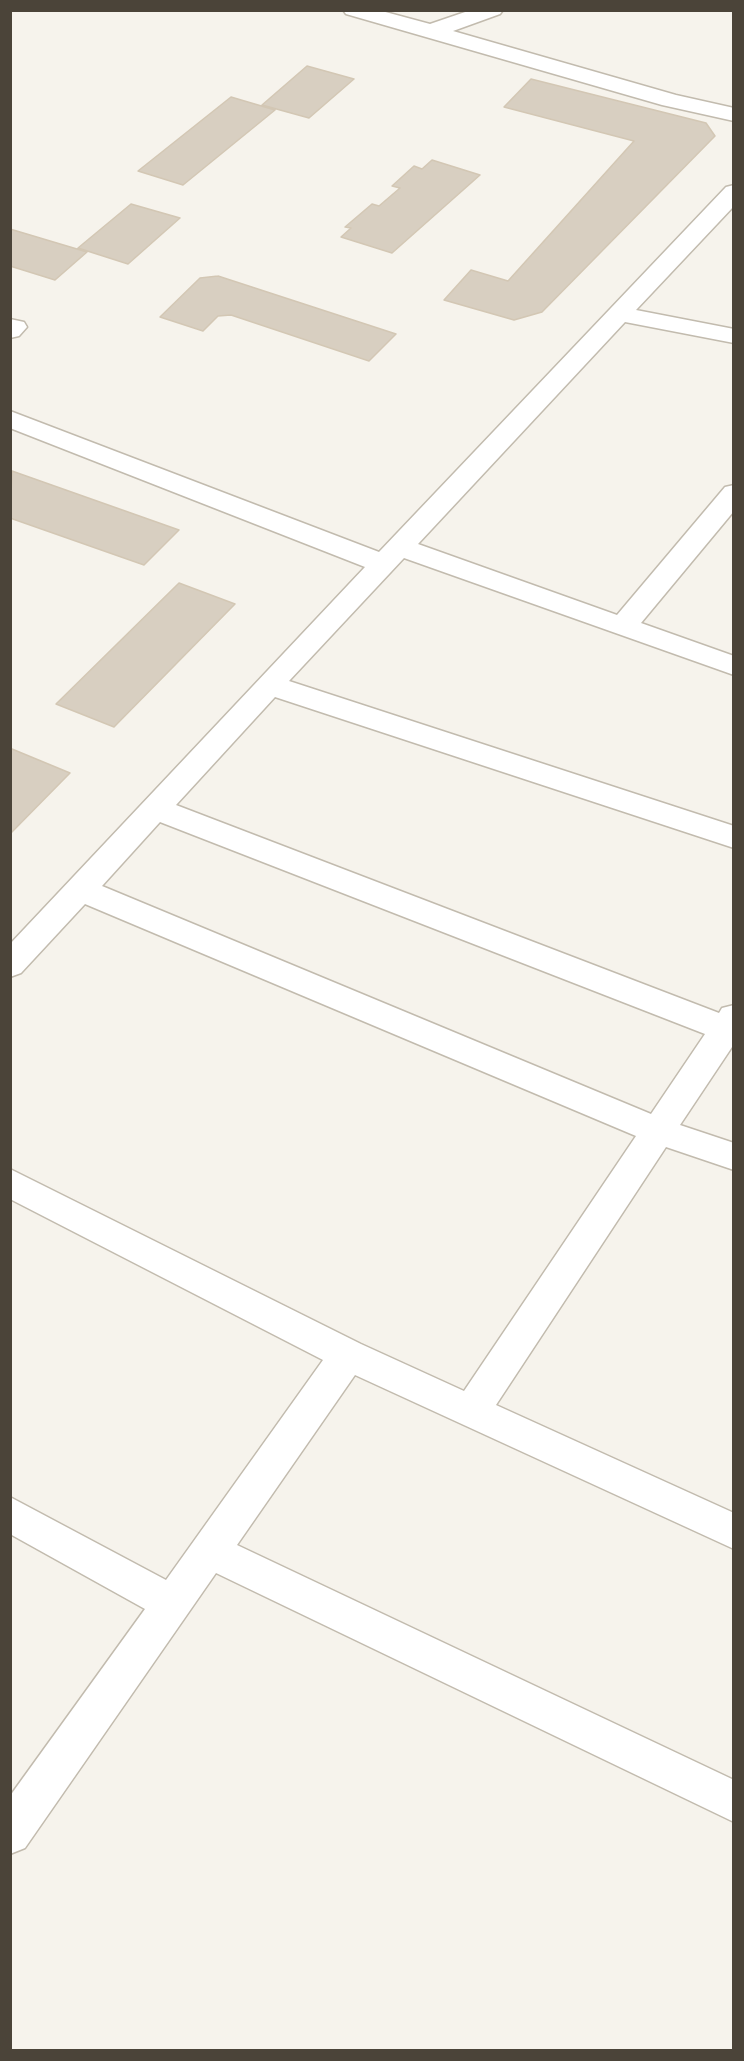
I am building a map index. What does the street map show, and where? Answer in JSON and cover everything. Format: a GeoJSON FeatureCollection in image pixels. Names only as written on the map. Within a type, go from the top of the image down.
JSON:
{"type":"FeatureCollection","features":[{"type":"Feature","properties":{"kind":"street"},"geometry":{"type":"LineString","coordinates":[[353,10],[670,100],[734,115]]}},
{"type":"Feature","properties":{"kind":"street"},"geometry":{"type":"LineString","coordinates":[[431,31],[493,10]]}},
{"type":"Feature","properties":{"kind":"street"},"geometry":{"type":"LineString","coordinates":[[10,966],[270,685],[734,192]]}},
{"type":"Feature","properties":{"kind":"street"},"geometry":{"type":"LineString","coordinates":[[703,225],[734,230]]}},
{"type":"Feature","properties":{"kind":"street"},"geometry":{"type":"LineString","coordinates":[[619,314],[734,336]]}},
{"type":"Feature","properties":{"kind":"street"},"geometry":{"type":"LineString","coordinates":[[10,326],[15,327],[10,331]]}},
{"type":"Feature","properties":{"kind":"street"},"geometry":{"type":"LineString","coordinates":[[10,419],[392,555],[622,627],[734,666]]}},
{"type":"Feature","properties":{"kind":"street"},"geometry":{"type":"LineString","coordinates":[[622,627],[734,493]]}},
{"type":"Feature","properties":{"kind":"street"},"geometry":{"type":"LineString","coordinates":[[270,685],[734,837]]}},
{"type":"Feature","properties":{"kind":"street"},"geometry":{"type":"LineString","coordinates":[[155,809],[731,1026],[658,1131],[472,1412]]}},
{"type":"Feature","properties":{"kind":"street"},"geometry":{"type":"LineString","coordinates":[[81,890],[658,1131],[734,1157]]}},
{"type":"Feature","properties":{"kind":"street"},"geometry":{"type":"LineString","coordinates":[[10,1183],[348,1355],[734,1532]]}},
{"type":"Feature","properties":{"kind":"street"},"geometry":{"type":"LineString","coordinates":[[10,1833],[348,1355]]}},
{"type":"Feature","properties":{"kind":"street"},"geometry":{"type":"LineString","coordinates":[[10,1514],[172,1604]]}},
{"type":"Feature","properties":{"kind":"street"},"geometry":{"type":"LineString","coordinates":[[210,1551],[734,1802]]}},
{"type":"Feature","properties":{"kind":"building"},"geometry":{"type":"Polygon","coordinates":[[[307,66],[354,79],[309,118],[262,105],[307,66]]]}},
{"type":"Feature","properties":{"kind":"building"},"geometry":{"type":"Polygon","coordinates":[[[531,79],[706,123],[715,136],[542,312],[514,320],[444,300],[471,270],[508,281],[634,141],[504,107],[531,79]]]}},
{"type":"Feature","properties":{"kind":"building"},"geometry":{"type":"Polygon","coordinates":[[[231,97],[275,110],[183,185],[138,171],[231,97]]]}},
{"type":"Feature","properties":{"kind":"building"},"geometry":{"type":"Polygon","coordinates":[[[432,160],[480,175],[392,253],[341,237],[351,228],[345,227],[372,204],[379,206],[400,188],[392,186],[414,166],[422,169],[432,160]]]}},
{"type":"Feature","properties":{"kind":"building"},"geometry":{"type":"Polygon","coordinates":[[[131,204],[180,218],[128,264],[78,248],[131,204]]]}},
{"type":"Feature","properties":{"kind":"building"},"geometry":{"type":"Polygon","coordinates":[[[10,229],[87,252],[55,280],[10,266],[10,229]]]}},
{"type":"Feature","properties":{"kind":"building"},"geometry":{"type":"Polygon","coordinates":[[[218,276],[396,334],[369,361],[231,315],[218,316],[203,331],[160,317],[200,278],[218,276]]]}},
{"type":"Feature","properties":{"kind":"building"},"geometry":{"type":"Polygon","coordinates":[[[12,471],[179,530],[144,565],[10,518],[12,471]]]}},
{"type":"Feature","properties":{"kind":"building"},"geometry":{"type":"Polygon","coordinates":[[[179,583],[235,604],[114,727],[56,704],[179,583]]]}},
{"type":"Feature","properties":{"kind":"building"},"geometry":{"type":"Polygon","coordinates":[[[12,749],[70,773],[10,834],[10,751],[12,749]]]}}]}
